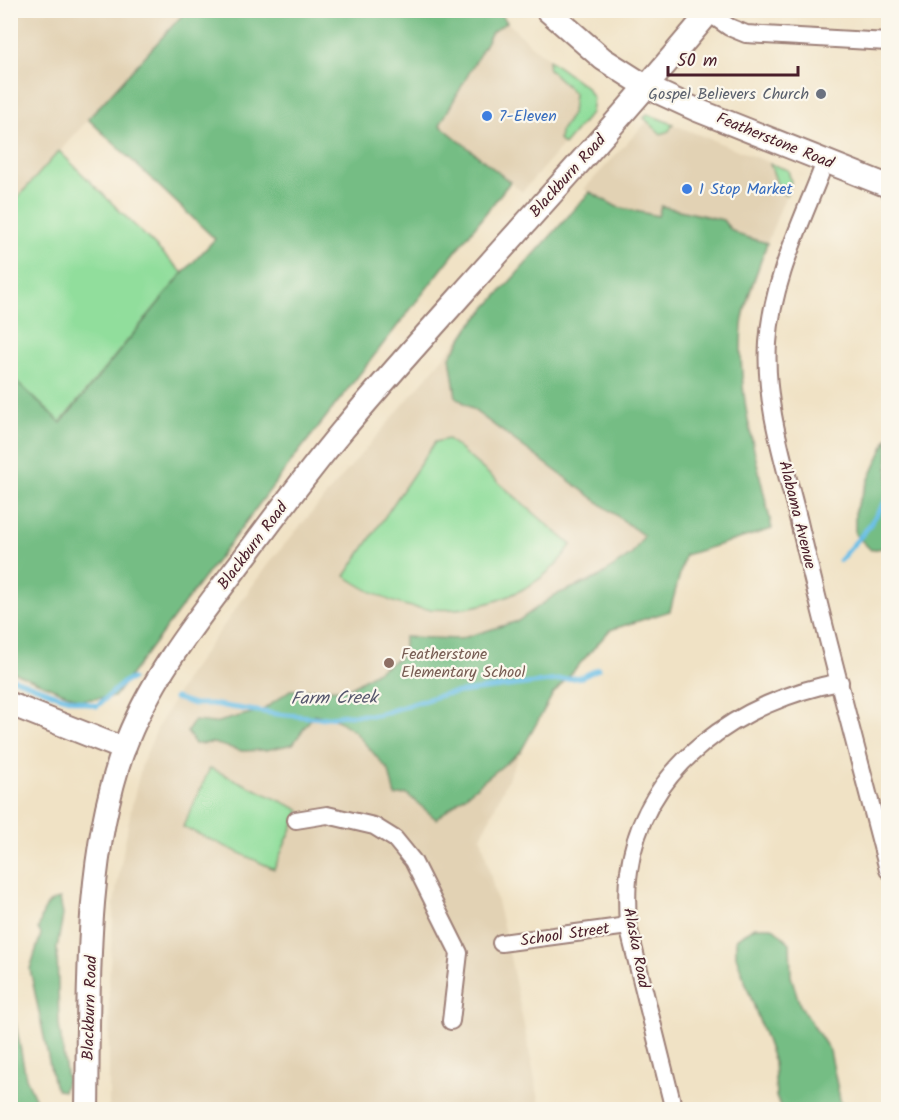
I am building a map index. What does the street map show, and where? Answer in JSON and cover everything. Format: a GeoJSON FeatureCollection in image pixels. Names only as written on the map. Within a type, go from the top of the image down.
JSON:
{"type":"FeatureCollection","features":[{"type":"Feature","properties":{"kind":"street","name":"Featherstone Road"},"geometry":{"type":"LineString","coordinates":[[547,10],[603,59],[647,87],[697,110],[888,186]]}},
{"type":"Feature","properties":{"kind":"street","name":"Blackburn Road"},"geometry":{"type":"LineString","coordinates":[[87,1110],[90,983],[97,880],[105,818],[124,749],[149,694],[182,641],[328,448],[403,360],[647,87],[710,12]]}},
{"type":"Feature","properties":{"kind":"street"},"geometry":{"type":"LineString","coordinates":[[710,12],[729,27],[746,34],[888,42]]}},
{"type":"Feature","properties":{"kind":"street","name":"Alabama Avenue"},"geometry":{"type":"LineString","coordinates":[[825,162],[774,299],[768,344],[768,378],[772,412],[888,870]]}},
{"type":"Feature","properties":{"kind":"street","name":"Alaska Road"},"geometry":{"type":"LineString","coordinates":[[674,1110],[628,926],[629,870],[635,842],[660,789],[677,766],[724,728],[753,710],[784,697],[816,686],[840,682]]}},
{"type":"Feature","properties":{"kind":"street"},"geometry":{"type":"LineString","coordinates":[[10,704],[124,749]]}},
{"type":"Feature","properties":{"kind":"street"},"geometry":{"type":"LineString","coordinates":[[296,820],[327,815],[370,825],[395,839],[413,861],[459,953],[451,1021]]}},
{"type":"Feature","properties":{"kind":"street","name":"School Street"},"geometry":{"type":"LineString","coordinates":[[501,944],[628,926]]}},
{"type":"Feature","properties":{"kind":"shaded area"},"geometry":{"type":"Polygon","coordinates":[[[11,11],[186,11],[11,205],[11,11]]]}},
{"type":"Feature","properties":{"kind":"shaded area"},"geometry":{"type":"Polygon","coordinates":[[[507,22],[531,45],[585,86],[593,98],[591,113],[522,192],[440,125],[492,32],[507,22]]]}},
{"type":"Feature","properties":{"kind":"shaded area","name":"Featherstone Elementary School"},"geometry":{"type":"Polygon","coordinates":[[[652,116],[788,170],[790,175],[791,182],[767,243],[742,324],[741,346],[745,404],[772,529],[685,555],[670,611],[610,630],[553,694],[521,751],[481,837],[507,942],[541,1109],[109,1110],[109,980],[114,902],[131,809],[142,764],[157,729],[186,678],[268,564],[470,326],[590,193],[584,189],[652,116]]]}},
{"type":"Feature","properties":{"kind":"green space"},"geometry":{"type":"Polygon","coordinates":[[[498,10],[507,22],[492,32],[440,125],[510,182],[294,458],[114,697],[81,700],[11,671],[11,376],[61,423],[183,273],[215,239],[88,119],[186,11],[498,10]]]}},
{"type":"Feature","properties":{"kind":"green space"},"geometry":{"type":"Polygon","coordinates":[[[549,60],[585,86],[593,98],[591,113],[564,145],[559,140],[560,132],[572,114],[574,93],[549,69],[549,60]]]}},
{"type":"Feature","properties":{"kind":"green space"},"geometry":{"type":"Polygon","coordinates":[[[647,114],[673,124],[669,131],[661,134],[644,118],[647,114]]]}},
{"type":"Feature","properties":{"kind":"green space"},"geometry":{"type":"Polygon","coordinates":[[[59,151],[183,273],[60,423],[11,376],[11,205],[59,151]]]}},
{"type":"Feature","properties":{"kind":"green space"},"geometry":{"type":"Polygon","coordinates":[[[770,164],[788,170],[791,182],[786,195],[780,192],[770,164]]]}},
{"type":"Feature","properties":{"kind":"green space"},"geometry":{"type":"Polygon","coordinates":[[[590,192],[617,207],[658,216],[661,206],[723,220],[737,234],[767,243],[746,305],[741,352],[745,403],[772,529],[685,555],[670,611],[610,630],[553,694],[521,751],[436,819],[407,794],[395,796],[389,771],[355,732],[337,720],[314,714],[293,744],[266,750],[242,751],[213,743],[195,744],[187,732],[194,721],[214,723],[263,710],[290,690],[348,689],[404,655],[404,637],[460,639],[518,621],[555,595],[597,578],[632,554],[644,536],[456,397],[450,357],[470,326],[590,192]]]}},
{"type":"Feature","properties":{"kind":"green space"},"geometry":{"type":"Polygon","coordinates":[[[888,437],[888,547],[871,550],[855,534],[855,510],[888,437]]]}},
{"type":"Feature","properties":{"kind":"green space"},"geometry":{"type":"Polygon","coordinates":[[[448,439],[571,545],[557,563],[539,579],[497,600],[473,607],[450,609],[426,609],[403,605],[373,593],[345,576],[435,442],[448,439]]]}},
{"type":"Feature","properties":{"kind":"green space"},"geometry":{"type":"Polygon","coordinates":[[[210,768],[300,810],[274,869],[183,827],[210,768]]]}},
{"type":"Feature","properties":{"kind":"green space"},"geometry":{"type":"Polygon","coordinates":[[[60,899],[63,915],[57,948],[59,1025],[67,1079],[63,1091],[57,1090],[54,1085],[30,969],[41,934],[38,929],[44,910],[54,900],[60,899]]]}},
{"type":"Feature","properties":{"kind":"green space"},"geometry":{"type":"Polygon","coordinates":[[[755,927],[772,927],[790,943],[791,976],[800,1005],[830,1051],[842,1109],[783,1109],[776,1097],[774,1062],[736,956],[736,939],[755,927]]]}},
{"type":"Feature","properties":{"kind":"green space"},"geometry":{"type":"Polygon","coordinates":[[[11,999],[26,1078],[40,1109],[11,1109],[11,999]]]}},
{"type":"Feature","properties":{"kind":"waterway","name":"Farm Creek"},"geometry":{"type":"LineString","coordinates":[[840,560],[866,530],[888,498]]}},
{"type":"Feature","properties":{"kind":"waterway","name":"Farm Creek"},"geometry":{"type":"LineString","coordinates":[[175,698],[194,704],[211,704],[320,718],[377,715],[445,694],[582,677],[598,669]]}},
{"type":"Feature","properties":{"kind":"waterway","name":"Farm Creek"},"geometry":{"type":"LineString","coordinates":[[10,677],[59,696],[97,706],[125,681],[132,679]]}},
{"type":"Feature","properties":{"kind":"place","name":"Gospel Believers Church"},"geometry":{"type":"Point","coordinates":[821,94]}},
{"type":"Feature","properties":{"kind":"place","name":"7-Eleven"},"geometry":{"type":"Point","coordinates":[487,116]}},
{"type":"Feature","properties":{"kind":"place","name":"1 Stop Market"},"geometry":{"type":"Point","coordinates":[687,189]}},
{"type":"Feature","properties":{"kind":"place","name":"Featherstone Elementary School"},"geometry":{"type":"Point","coordinates":[389,663]}}]}
